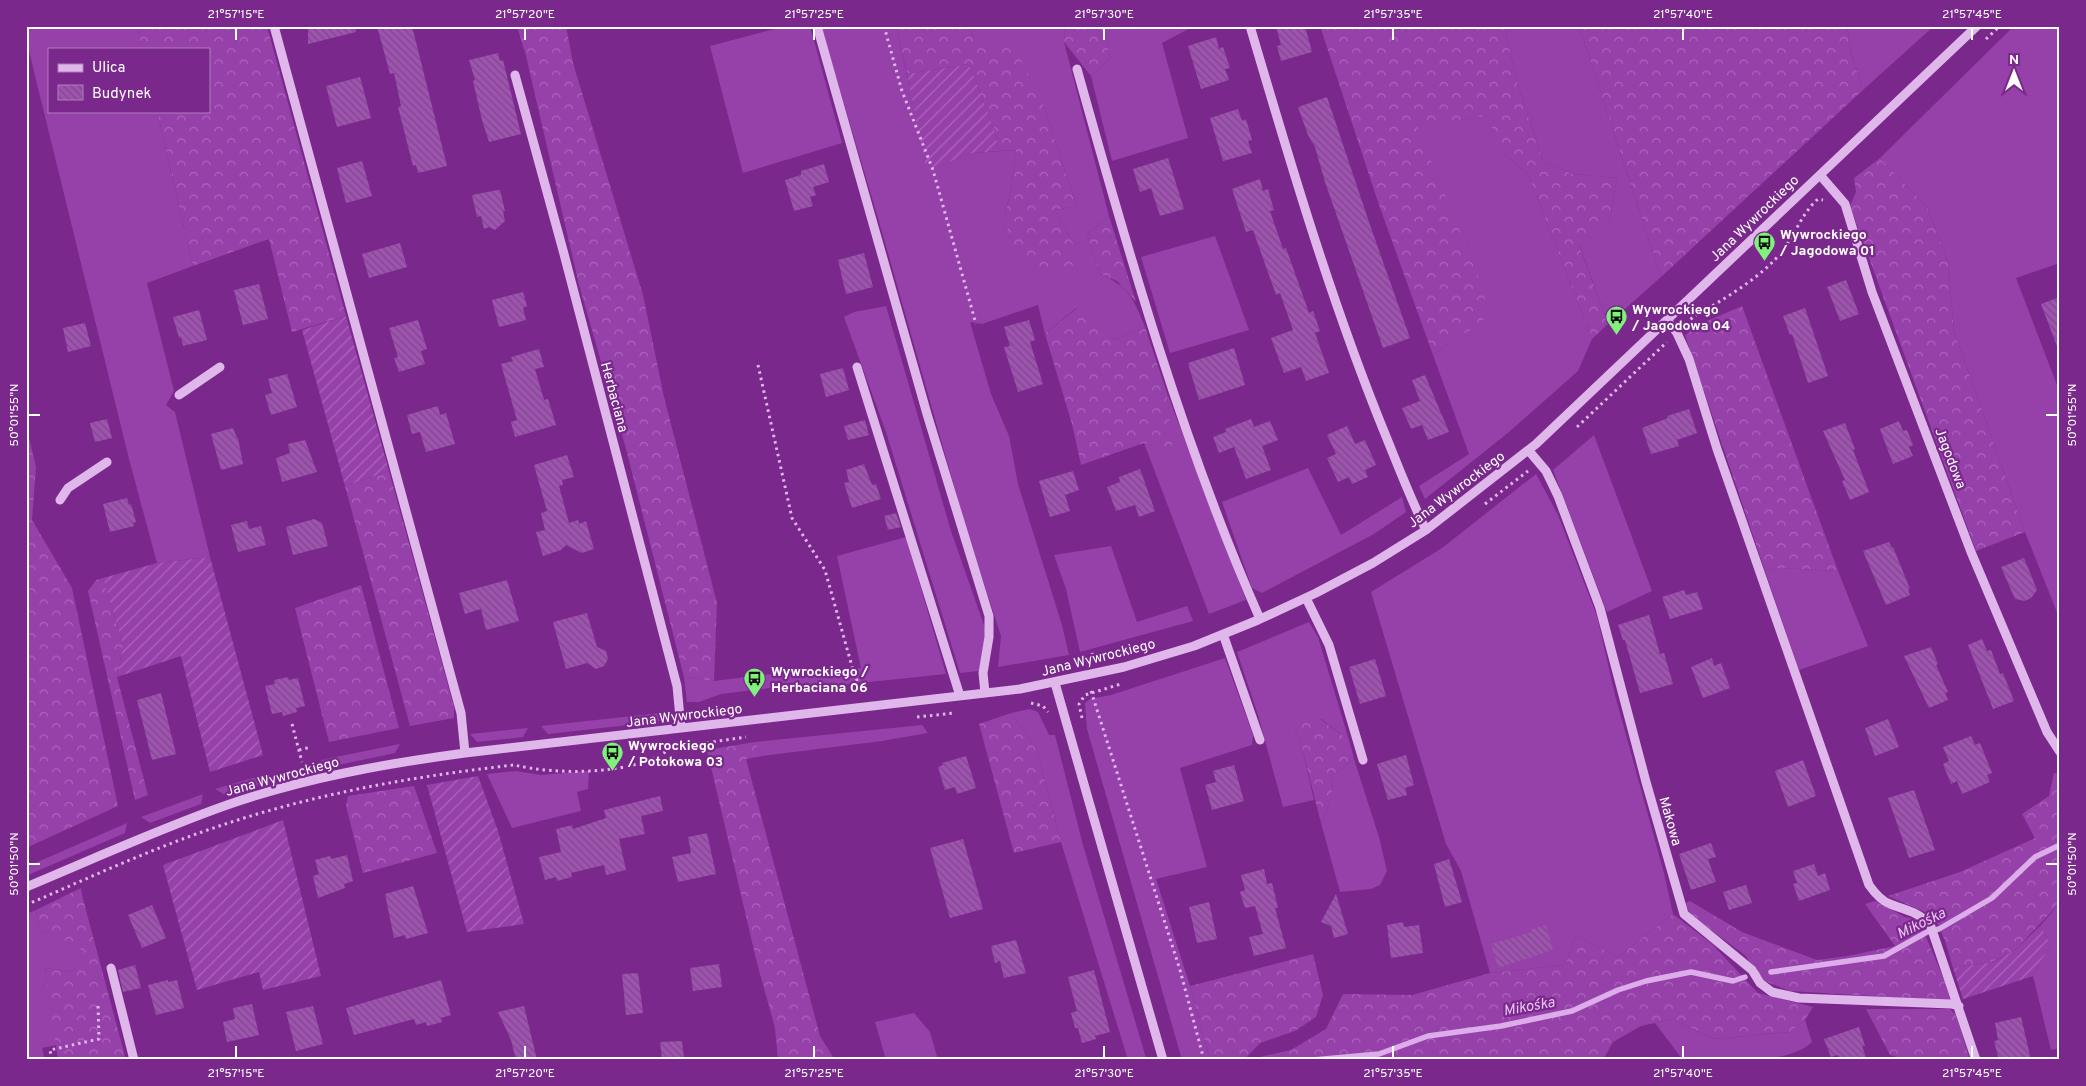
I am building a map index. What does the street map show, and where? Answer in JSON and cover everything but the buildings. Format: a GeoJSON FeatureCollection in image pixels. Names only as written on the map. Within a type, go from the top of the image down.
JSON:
{"type":"FeatureCollection","features":[{"type":"Feature","properties":{"kind":"street"},"geometry":{"type":"LineString","coordinates":[[274,26],[461,712],[465,753]]}},
{"type":"Feature","properties":{"kind":"street"},"geometry":{"type":"LineString","coordinates":[[817,26],[922,395],[989,616],[989,638],[983,673],[985,693]]}},
{"type":"Feature","properties":{"kind":"street"},"geometry":{"type":"LineString","coordinates":[[1250,26],[1294,175],[1348,336],[1370,398],[1426,530]]}},
{"type":"Feature","properties":{"kind":"street","name":"Jana Wywrockiego"},"geometry":{"type":"LineString","coordinates":[[26,887],[164,828],[229,804],[331,776],[394,763],[465,753],[960,696],[1055,683],[1124,667],[1194,646],[1260,619],[1306,598],[1373,563],[1426,530],[1529,450],[1977,26]]}},
{"type":"Feature","properties":{"kind":"street"},"geometry":{"type":"LineString","coordinates":[[1077,69],[1127,247],[1178,403],[1202,474],[1260,619]]}},
{"type":"Feature","properties":{"kind":"street","name":"Herbaciana"},"geometry":{"type":"LineString","coordinates":[[515,75],[677,686],[681,728]]}},
{"type":"Feature","properties":{"kind":"street","name":"Jagodowa"},"geometry":{"type":"LineString","coordinates":[[1820,175],[1845,204],[1872,292],[1971,552],[2047,732],[2060,752]]}},
{"type":"Feature","properties":{"kind":"street"},"geometry":{"type":"LineString","coordinates":[[1667,320],[1677,333],[1689,359],[1717,449],[1869,885],[1877,896],[1888,904],[1919,914],[1930,924],[1976,1060]]}},
{"type":"Feature","properties":{"kind":"street"},"geometry":{"type":"LineString","coordinates":[[179,395],[220,367]]}},
{"type":"Feature","properties":{"kind":"street"},"geometry":{"type":"LineString","coordinates":[[857,367],[960,696]]}},
{"type":"Feature","properties":{"kind":"street","name":"Makowa"},"geometry":{"type":"LineString","coordinates":[[1529,450],[1546,471],[1558,496],[1600,608],[1648,791],[1684,914],[1752,970],[1760,983],[1772,992],[1799,998],[1959,1006]]}},
{"type":"Feature","properties":{"kind":"street"},"geometry":{"type":"LineString","coordinates":[[60,500],[68,488],[107,462]]}},
{"type":"Feature","properties":{"kind":"street"},"geometry":{"type":"LineString","coordinates":[[1306,598],[1329,645],[1363,760]]}},
{"type":"Feature","properties":{"kind":"street"},"geometry":{"type":"LineString","coordinates":[[1223,634],[1260,740]]}},
{"type":"Feature","properties":{"kind":"street"},"geometry":{"type":"LineString","coordinates":[[1055,683],[1163,1060]]}},
{"type":"Feature","properties":{"kind":"street"},"geometry":{"type":"LineString","coordinates":[[111,968],[134,1060]]}},
{"type":"Feature","properties":{"kind":"path"},"geometry":{"type":"LineString","coordinates":[[884,26],[902,92],[933,170],[976,324]]}},
{"type":"Feature","properties":{"kind":"path"},"geometry":{"type":"LineString","coordinates":[[758,365],[792,518],[825,570],[852,670],[863,697]]}},
{"type":"Feature","properties":{"kind":"path"},"geometry":{"type":"LineString","coordinates":[[1091,692],[1180,970],[1204,1060]]}},
{"type":"Feature","properties":{"kind":"path"},"geometry":{"type":"LineString","coordinates":[[1027,702],[1043,706],[1050,718]]}},
{"type":"Feature","properties":{"kind":"path"},"geometry":{"type":"LineString","coordinates":[[907,718],[962,712]]}},
{"type":"Feature","properties":{"kind":"path"},"geometry":{"type":"LineString","coordinates":[[292,724],[302,762]]}},
{"type":"Feature","properties":{"kind":"path"},"geometry":{"type":"LineString","coordinates":[[26,905],[202,832],[338,792],[418,777],[514,765],[528,768],[591,771],[631,766],[664,754],[671,748],[748,736]]}},
{"type":"Feature","properties":{"kind":"path"},"geometry":{"type":"LineString","coordinates":[[299,750],[311,747]]}},
{"type":"Feature","properties":{"kind":"path"},"geometry":{"type":"LineString","coordinates":[[52,1060],[50,1050],[99,1039],[98,1004]]}},
{"type":"Feature","properties":{"kind":"green space"},"geometry":{"type":"Polygon","coordinates":[[[26,26],[137,26],[142,48],[48,48],[48,112],[157,112],[193,266],[147,283],[174,391],[166,405],[175,412],[210,557],[157,563],[129,459],[26,39],[26,26]]]}},
{"type":"Feature","properties":{"kind":"green space"},"geometry":{"type":"Polygon","coordinates":[[[137,26],[267,26],[346,316],[292,332],[269,239],[193,266],[157,112],[210,112],[210,48],[142,48],[137,26]]]}},
{"type":"Feature","properties":{"kind":"green space"},"geometry":{"type":"Polygon","coordinates":[[[517,26],[566,26],[573,63],[643,295],[664,397],[717,603],[714,681],[684,677],[625,445],[579,285],[526,56],[517,26]]]}},
{"type":"Feature","properties":{"kind":"green space"},"geometry":{"type":"Polygon","coordinates":[[[786,26],[810,26],[842,143],[743,173],[710,46],[786,26]]]}},
{"type":"Feature","properties":{"kind":"green space"},"geometry":{"type":"Polygon","coordinates":[[[821,26],[896,26],[909,84],[938,167],[971,153],[1016,150],[1011,190],[1004,218],[1074,245],[1055,210],[1077,206],[1042,101],[974,39],[969,26],[1065,26],[1064,42],[1109,216],[1087,234],[1100,274],[1117,283],[1129,294],[1138,309],[1145,327],[1115,340],[1076,308],[1045,334],[1038,305],[982,324],[970,322],[991,394],[1009,436],[1018,484],[1062,625],[1069,655],[998,667],[1001,636],[966,528],[821,26]]]}},
{"type":"Feature","properties":{"kind":"green space"},"geometry":{"type":"Polygon","coordinates":[[[896,26],[969,26],[974,39],[1014,47],[1042,101],[1077,206],[1055,210],[1074,245],[1073,265],[1044,276],[1017,258],[1004,218],[1011,190],[1016,150],[999,151],[994,128],[969,64],[907,74],[896,26]]]}},
{"type":"Feature","properties":{"kind":"green space"},"geometry":{"type":"Polygon","coordinates":[[[1065,26],[1104,26],[1110,58],[1091,76],[1064,42],[1065,26]]]}},
{"type":"Feature","properties":{"kind":"green space"},"geometry":{"type":"Polygon","coordinates":[[[1104,26],[1194,26],[1162,43],[1188,138],[1112,161],[1091,76],[1110,58],[1104,26]]]}},
{"type":"Feature","properties":{"kind":"green space"},"geometry":{"type":"Polygon","coordinates":[[[1320,26],[1504,26],[1517,82],[1543,161],[1572,174],[1617,178],[1609,225],[1579,245],[1608,324],[1592,339],[1528,174],[1503,153],[1488,116],[1417,126],[1485,293],[1483,323],[1451,341],[1433,355],[1379,205],[1320,26]]]}},
{"type":"Feature","properties":{"kind":"green space"},"geometry":{"type":"Polygon","coordinates":[[[1504,26],[1579,26],[1661,277],[1608,324],[1579,244],[1609,225],[1617,178],[1572,174],[1543,161],[1517,82],[1504,26]]]}},
{"type":"Feature","properties":{"kind":"green space"},"geometry":{"type":"Polygon","coordinates":[[[1579,26],[1847,26],[1851,53],[1863,90],[1661,277],[1579,26]]]}},
{"type":"Feature","properties":{"kind":"green space"},"geometry":{"type":"Polygon","coordinates":[[[1847,26],[1934,26],[1863,90],[1851,53],[1847,26]]]}},
{"type":"Feature","properties":{"kind":"green space"},"geometry":{"type":"Polygon","coordinates":[[[2014,26],[2060,26],[2060,263],[2016,278],[2060,393],[2060,620],[2025,532],[1954,331],[1948,262],[1927,207],[1880,158],[2014,26]]]}},
{"type":"Feature","properties":{"kind":"green space"},"geometry":{"type":"Polygon","coordinates":[[[969,64],[994,128],[999,151],[971,153],[938,167],[926,167],[907,74],[969,64]]]}},
{"type":"Feature","properties":{"kind":"green space"},"geometry":{"type":"Polygon","coordinates":[[[1489,116],[1503,153],[1528,174],[1592,339],[1578,371],[1509,432],[1425,499],[1419,486],[1469,454],[1433,355],[1451,341],[1417,125],[1489,116]]]}},
{"type":"Feature","properties":{"kind":"green space"},"geometry":{"type":"Polygon","coordinates":[[[1880,158],[1927,207],[1948,262],[1954,331],[2025,532],[1976,551],[1850,206],[1856,192],[1854,178],[1880,158]]]}},
{"type":"Feature","properties":{"kind":"green space"},"geometry":{"type":"Polygon","coordinates":[[[1109,216],[1136,302],[1117,281],[1100,274],[1087,234],[1109,216]]]}},
{"type":"Feature","properties":{"kind":"green space"},"geometry":{"type":"Polygon","coordinates":[[[1215,236],[1249,330],[1170,353],[1141,257],[1215,236]]]}},
{"type":"Feature","properties":{"kind":"green space"},"geometry":{"type":"Polygon","coordinates":[[[886,306],[951,531],[986,631],[979,671],[960,673],[886,432],[844,317],[854,312],[886,306]]]}},
{"type":"Feature","properties":{"kind":"green space"},"geometry":{"type":"Polygon","coordinates":[[[1742,306],[1838,571],[1780,568],[1765,571],[1685,335],[1705,322],[1742,306]]]}},
{"type":"Feature","properties":{"kind":"green space"},"geometry":{"type":"Polygon","coordinates":[[[1077,308],[1115,340],[1145,327],[1167,393],[1173,453],[1144,443],[1081,465],[1072,424],[1045,334],[1077,308]]]}},
{"type":"Feature","properties":{"kind":"green space"},"geometry":{"type":"Polygon","coordinates":[[[346,316],[389,471],[345,486],[302,330],[346,316]]]}},
{"type":"Feature","properties":{"kind":"green space"},"geometry":{"type":"Polygon","coordinates":[[[1167,393],[1246,600],[1209,614],[1144,443],[1172,452],[1167,393]]]}},
{"type":"Feature","properties":{"kind":"green space"},"geometry":{"type":"Polygon","coordinates":[[[26,425],[36,467],[32,520],[72,588],[118,806],[26,848],[26,425]]]}},
{"type":"Feature","properties":{"kind":"green space"},"geometry":{"type":"Polygon","coordinates":[[[1594,435],[1652,591],[1607,612],[1553,470],[1594,435]]]}},
{"type":"Feature","properties":{"kind":"green space"},"geometry":{"type":"Polygon","coordinates":[[[1308,468],[1341,535],[1402,497],[1406,512],[1374,534],[1262,593],[1252,588],[1222,502],[1308,468]]]}},
{"type":"Feature","properties":{"kind":"green space"},"geometry":{"type":"Polygon","coordinates":[[[389,471],[454,707],[454,718],[410,726],[345,486],[389,471]]]}},
{"type":"Feature","properties":{"kind":"green space"},"geometry":{"type":"Polygon","coordinates":[[[1536,474],[1558,515],[1597,616],[1615,695],[1664,873],[1673,914],[1618,957],[1576,935],[1565,965],[1490,973],[1461,871],[1446,844],[1371,592],[1442,548],[1536,474]]]}},
{"type":"Feature","properties":{"kind":"green space"},"geometry":{"type":"Polygon","coordinates":[[[906,537],[946,674],[831,686],[770,688],[721,694],[699,702],[687,702],[684,677],[714,681],[786,672],[817,672],[861,668],[837,556],[906,537]]]}},
{"type":"Feature","properties":{"kind":"green space"},"geometry":{"type":"Polygon","coordinates":[[[1111,546],[1137,622],[1187,606],[1193,621],[1080,652],[1066,589],[1054,555],[1111,546]]]}},
{"type":"Feature","properties":{"kind":"green space"},"geometry":{"type":"Polygon","coordinates":[[[210,557],[263,755],[210,772],[181,656],[117,677],[123,646],[103,578],[157,563],[210,557]]]}},
{"type":"Feature","properties":{"kind":"green space"},"geometry":{"type":"Polygon","coordinates":[[[1780,568],[1838,571],[1868,646],[1799,670],[1765,571],[1780,568]]]}},
{"type":"Feature","properties":{"kind":"green space"},"geometry":{"type":"Polygon","coordinates":[[[103,578],[123,646],[117,677],[148,795],[135,800],[88,591],[96,580],[103,578]]]}},
{"type":"Feature","properties":{"kind":"green space"},"geometry":{"type":"Polygon","coordinates":[[[361,585],[399,728],[329,742],[295,608],[361,585]]]}},
{"type":"Feature","properties":{"kind":"green space"},"geometry":{"type":"Polygon","coordinates":[[[1309,622],[1318,637],[1349,740],[1321,719],[1295,728],[1303,752],[1314,800],[1283,807],[1258,715],[1237,652],[1309,622]]]}},
{"type":"Feature","properties":{"kind":"green space"},"geometry":{"type":"Polygon","coordinates":[[[1225,658],[1253,735],[1252,745],[1180,768],[1207,867],[1156,879],[1190,986],[1210,1060],[1182,1060],[1087,729],[1085,703],[1090,699],[1111,695],[1225,658]]]}},
{"type":"Feature","properties":{"kind":"green space"},"geometry":{"type":"Polygon","coordinates":[[[1030,709],[1038,712],[1049,735],[1055,735],[1083,845],[1146,1058],[1145,1060],[1128,1060],[1061,842],[1036,748],[1011,713],[1030,709]]]}},
{"type":"Feature","properties":{"kind":"green space"},"geometry":{"type":"Polygon","coordinates":[[[669,712],[664,721],[548,734],[541,726],[669,712]]]}},
{"type":"Feature","properties":{"kind":"green space"},"geometry":{"type":"Polygon","coordinates":[[[1011,713],[1036,748],[1061,842],[1014,853],[979,724],[1011,713]]]}},
{"type":"Feature","properties":{"kind":"green space"},"geometry":{"type":"Polygon","coordinates":[[[1300,713],[1320,719],[1349,740],[1354,759],[1333,775],[1332,796],[1321,823],[1295,728],[1300,713]]]}},
{"type":"Feature","properties":{"kind":"green space"},"geometry":{"type":"Polygon","coordinates":[[[922,725],[928,733],[882,741],[762,756],[755,742],[922,725]]]}},
{"type":"Feature","properties":{"kind":"green space"},"geometry":{"type":"Polygon","coordinates":[[[528,728],[523,737],[477,742],[470,734],[528,728]]]}},
{"type":"Feature","properties":{"kind":"green space"},"geometry":{"type":"Polygon","coordinates":[[[755,742],[762,756],[746,759],[820,1036],[835,1060],[778,1060],[775,1028],[757,963],[707,750],[755,742]]]}},
{"type":"Feature","properties":{"kind":"green space"},"geometry":{"type":"Polygon","coordinates":[[[400,744],[395,753],[329,767],[321,760],[400,744]]]}},
{"type":"Feature","properties":{"kind":"green space"},"geometry":{"type":"Polygon","coordinates":[[[1354,759],[1379,837],[1387,871],[1380,885],[1371,889],[1340,892],[1321,823],[1332,796],[1333,775],[1354,759]]]}},
{"type":"Feature","properties":{"kind":"green space"},"geometry":{"type":"Polygon","coordinates":[[[516,771],[541,775],[589,771],[588,789],[577,792],[581,811],[512,828],[487,774],[516,771]]]}},
{"type":"Feature","properties":{"kind":"green space"},"geometry":{"type":"Polygon","coordinates":[[[2054,773],[2060,774],[2060,903],[2015,950],[1992,962],[1953,968],[1945,941],[1934,916],[1888,896],[1960,872],[2035,838],[2022,814],[2049,796],[2054,773]]]}},
{"type":"Feature","properties":{"kind":"green space"},"geometry":{"type":"Polygon","coordinates":[[[266,774],[263,784],[225,795],[215,789],[266,774]]]}},
{"type":"Feature","properties":{"kind":"green space"},"geometry":{"type":"Polygon","coordinates":[[[478,776],[498,831],[524,924],[467,932],[427,785],[478,776]]]}},
{"type":"Feature","properties":{"kind":"green space"},"geometry":{"type":"Polygon","coordinates":[[[414,786],[437,853],[363,873],[346,806],[348,796],[414,786]]]}},
{"type":"Feature","properties":{"kind":"green space"},"geometry":{"type":"Polygon","coordinates":[[[203,794],[201,804],[150,823],[141,817],[203,794]]]}},
{"type":"Feature","properties":{"kind":"green space"},"geometry":{"type":"Polygon","coordinates":[[[283,820],[321,976],[263,990],[259,972],[197,990],[163,865],[283,820]]]}},
{"type":"Feature","properties":{"kind":"green space"},"geometry":{"type":"Polygon","coordinates":[[[127,823],[125,833],[26,876],[26,867],[127,823]]]}},
{"type":"Feature","properties":{"kind":"green space"},"geometry":{"type":"Polygon","coordinates":[[[81,888],[126,1060],[58,1060],[45,968],[73,972],[81,948],[39,929],[36,910],[81,888]]]}},
{"type":"Feature","properties":{"kind":"green space"},"geometry":{"type":"Polygon","coordinates":[[[1690,901],[1742,932],[1817,960],[1848,956],[1895,946],[1865,904],[1875,901],[1905,917],[1919,920],[1953,1001],[1790,991],[1762,980],[1745,955],[1692,916],[1684,904],[1690,901]]]}},
{"type":"Feature","properties":{"kind":"green space"},"geometry":{"type":"Polygon","coordinates":[[[2060,903],[2060,1048],[2051,1050],[2033,976],[2051,944],[2040,926],[2060,903]]]}},
{"type":"Feature","properties":{"kind":"green space"},"geometry":{"type":"Polygon","coordinates":[[[36,910],[39,929],[82,948],[73,972],[45,968],[57,1045],[42,1048],[45,1060],[26,1060],[26,914],[36,910]]]}},
{"type":"Feature","properties":{"kind":"green space"},"geometry":{"type":"Polygon","coordinates":[[[1673,914],[1712,944],[1758,993],[1813,1007],[1805,1020],[1790,1032],[1714,1039],[1672,1019],[1641,1026],[1613,1042],[1603,1060],[1259,1060],[1260,1057],[1291,1050],[1326,1029],[1343,994],[1412,995],[1490,973],[1565,965],[1576,935],[1618,957],[1673,914]]]}},
{"type":"Feature","properties":{"kind":"green space"},"geometry":{"type":"Polygon","coordinates":[[[2040,926],[2051,944],[2033,976],[1963,999],[1953,968],[1993,962],[2015,950],[2040,926]]]}},
{"type":"Feature","properties":{"kind":"green space"},"geometry":{"type":"Polygon","coordinates":[[[1313,954],[1323,995],[1316,1017],[1295,1031],[1260,1043],[1244,1060],[1210,1060],[1190,986],[1313,954]]]}},
{"type":"Feature","properties":{"kind":"green space"},"geometry":{"type":"Polygon","coordinates":[[[1866,1009],[1950,1009],[1956,1015],[1970,1060],[1907,1060],[1890,1055],[1866,1009]]]}},
{"type":"Feature","properties":{"kind":"green space"},"geometry":{"type":"Polygon","coordinates":[[[914,1013],[930,1032],[938,1060],[886,1060],[875,1022],[914,1013]]]}},
{"type":"Feature","properties":{"kind":"green space"},"geometry":{"type":"Polygon","coordinates":[[[1672,1019],[1714,1039],[1790,1032],[1805,1020],[1812,1042],[1800,1050],[1769,1059],[1732,1061],[1683,1060],[1655,1023],[1672,1019]]]}},
{"type":"Feature","properties":{"kind":"waterway","name":"Mikośka"},"geometry":{"type":"LineString","coordinates":[[1771,972],[1884,956],[1927,932],[1939,929],[1992,898],[2035,857],[2060,845]]}},
{"type":"Feature","properties":{"kind":"waterway","name":"Mikośka"},"geometry":{"type":"LineString","coordinates":[[1313,1060],[1379,1054],[1428,1036],[1501,1026],[1572,1011],[1618,990],[1646,981],[1691,972],[1733,981],[1745,977]]}},
{"type":"Feature","properties":{"kind":"place","name":"Wywrockiego / Jagodowa 01"},"geometry":{"type":"Point","coordinates":[1764,261]}},
{"type":"Feature","properties":{"kind":"place","name":"Wywrockiego / Jagodowa 04"},"geometry":{"type":"Point","coordinates":[1616,336]}},
{"type":"Feature","properties":{"kind":"place","name":"Wywrockiego / Herbaciana 06"},"geometry":{"type":"Point","coordinates":[755,698]}},
{"type":"Feature","properties":{"kind":"place","name":"Wywrockiego / Potokowa 03"},"geometry":{"type":"Point","coordinates":[612,772]}}]}
